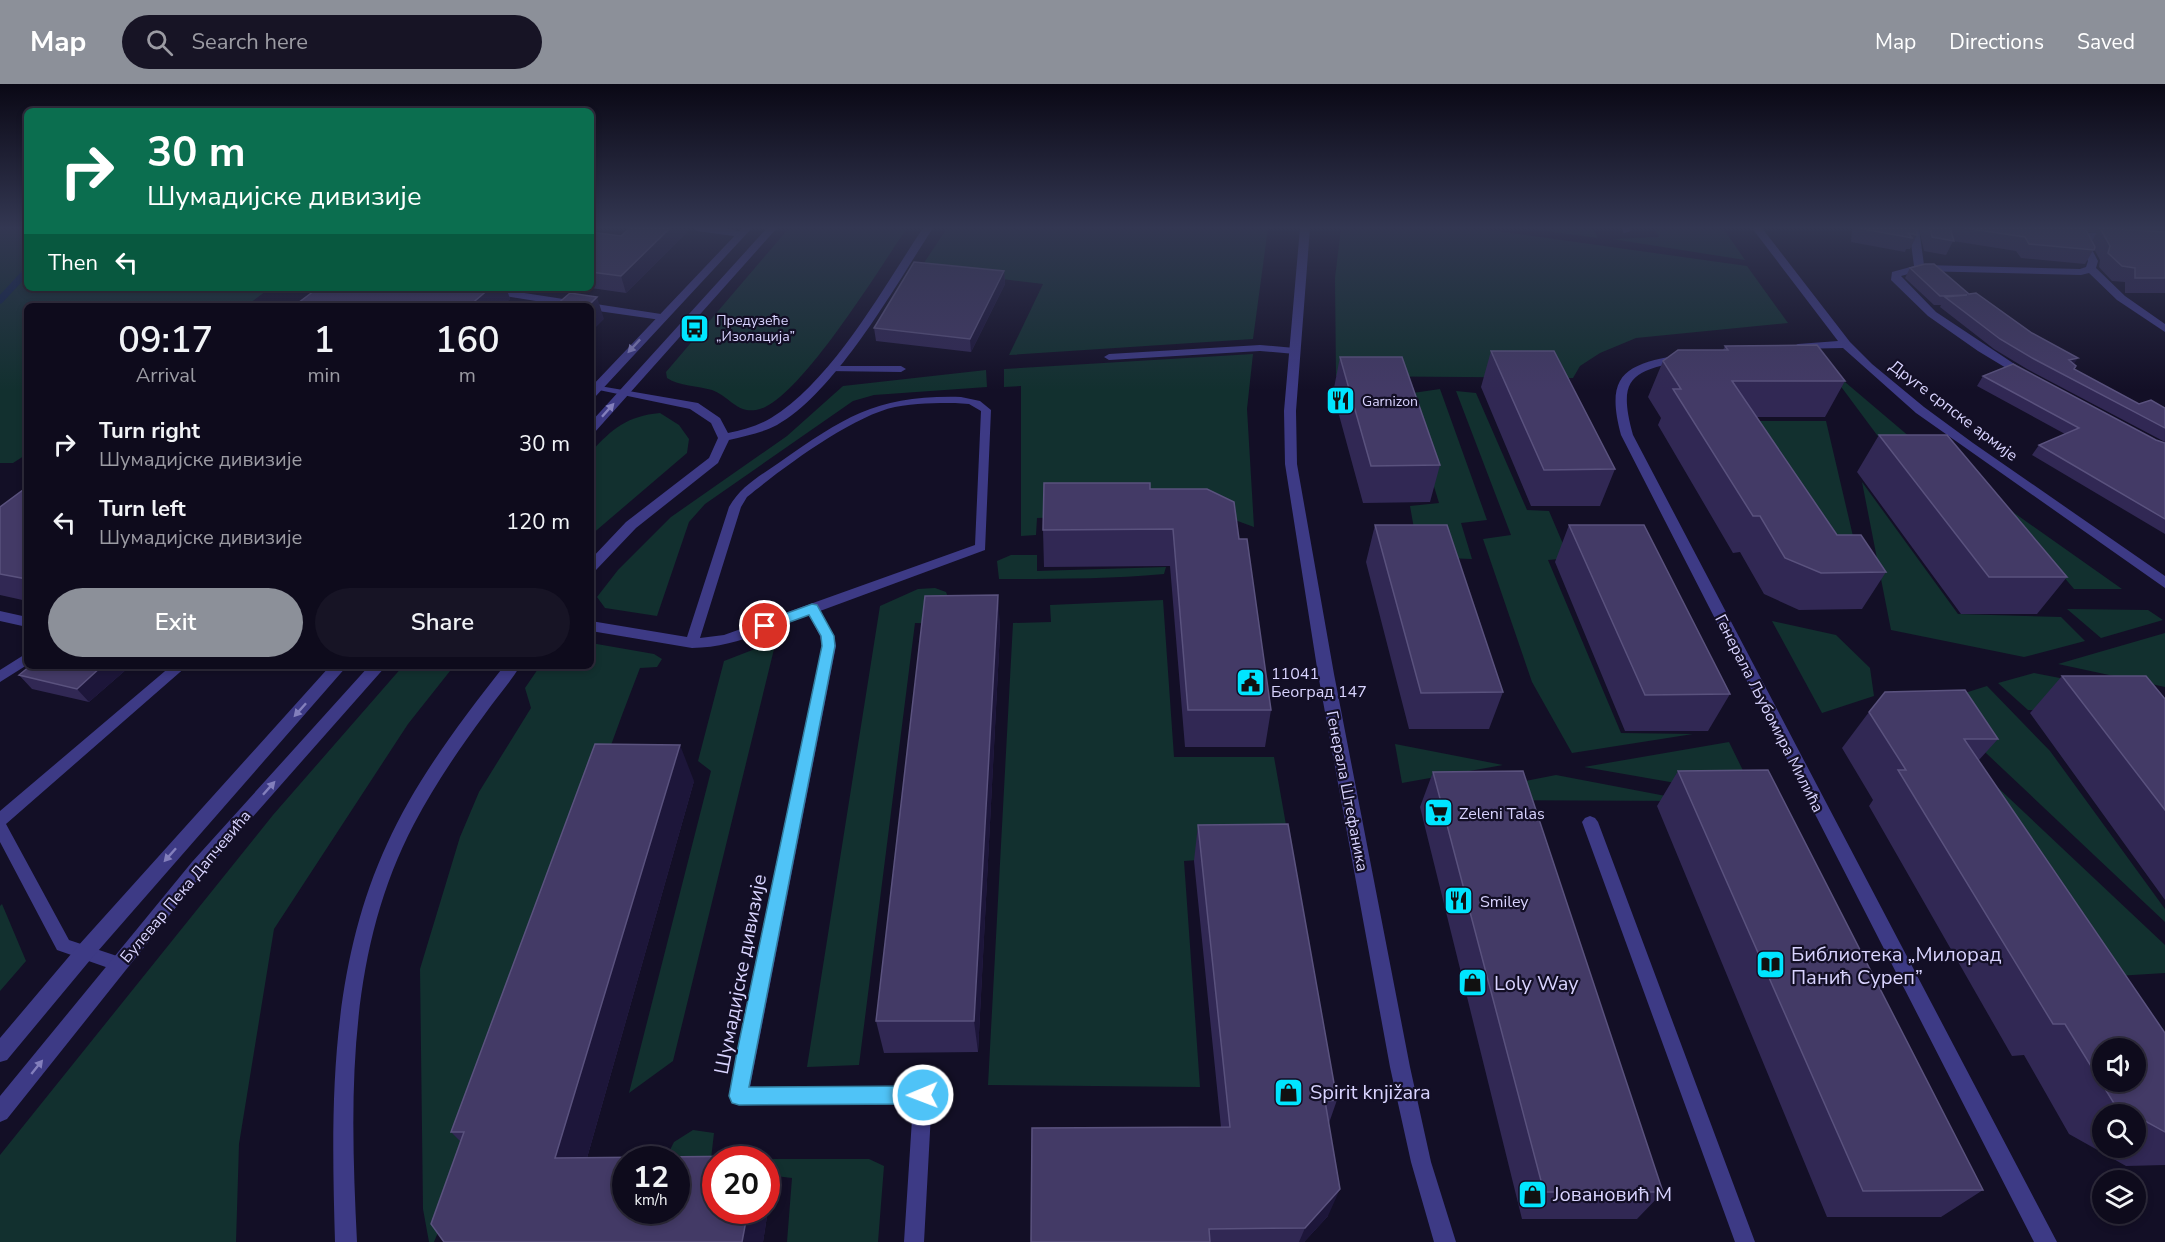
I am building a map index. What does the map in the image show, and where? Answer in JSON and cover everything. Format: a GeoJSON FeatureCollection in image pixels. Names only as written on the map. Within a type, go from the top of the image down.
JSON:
{"type":"FeatureCollection","features":[{"type":"Feature","properties":{"kind":"street"},"geometry":{"type":"LineString","coordinates":[[594,391],[695,282]]}},
{"type":"Feature","properties":{"kind":"street"},"geometry":{"type":"LineString","coordinates":[[594,426],[723,282]]}},
{"type":"Feature","properties":{"kind":"street"},"geometry":{"type":"LineString","coordinates":[[724,438],[778,420],[831,369],[891,282]]}},
{"type":"Feature","properties":{"kind":"street","name":"Генерала Штефаника"},"geometry":{"type":"LineString","coordinates":[[1301,282],[1289,437],[1291,464],[1307,565],[1400,1067],[1421,1162],[1445,1242]]}},
{"type":"Feature","properties":{"kind":"street","name":"Друге српске армије"},"geometry":{"type":"LineString","coordinates":[[1798,282],[1846,344],[1920,410],[2165,583]]}},
{"type":"Feature","properties":{"kind":"street"},"geometry":{"type":"LineString","coordinates":[[1899,282],[1932,314],[1982,349],[2035,381]]}},
{"type":"Feature","properties":{"kind":"street"},"geometry":{"type":"LineString","coordinates":[[2104,282],[2121,298],[2165,328]]}},
{"type":"Feature","properties":{"kind":"street"},"geometry":{"type":"LineString","coordinates":[[1778,349],[1846,344]]}},
{"type":"Feature","properties":{"kind":"street","name":"Генерала Љубомира Милића"},"geometry":{"type":"LineString","coordinates":[[1699,355],[1666,360],[1651,365],[1639,370],[1624,382],[1619,390],[1619,400],[1627,435],[2046,1242]]}},
{"type":"Feature","properties":{"kind":"street"},"geometry":{"type":"LineString","coordinates":[[594,391],[625,391],[675,400],[702,410],[716,421],[724,438],[720,452],[714,460],[631,525],[594,564]]}},
{"type":"Feature","properties":{"kind":"street","name":"Булевар Пека Дапчевића"},"geometry":{"type":"LineString","coordinates":[[0,1053],[84,953],[336,669]]}},
{"type":"Feature","properties":{"kind":"street","name":"Булевар Пека Дапчевића"},"geometry":{"type":"LineString","coordinates":[[0,1112],[198,867],[375,669]]}},
{"type":"Feature","properties":{"kind":"street"},"geometry":{"type":"LineString","coordinates":[[346,1242],[342,1115],[345,1068],[352,991],[370,912],[394,847],[407,821],[468,725],[510,669]]}},
{"type":"Feature","properties":{"kind":"lane"},"geometry":{"type":"LineString","coordinates":[[492,291],[566,303]]}},
{"type":"Feature","properties":{"kind":"lane"},"geometry":{"type":"LineString","coordinates":[[594,307],[662,317]]}},
{"type":"Feature","properties":{"kind":"lane"},"geometry":{"type":"LineString","coordinates":[[1109,357],[1260,348],[1295,351]]}},
{"type":"Feature","properties":{"kind":"lane"},"geometry":{"type":"LineString","coordinates":[[831,369],[901,369]]}},
{"type":"Feature","properties":{"kind":"lane"},"geometry":{"type":"LineString","coordinates":[[594,627],[692,643],[725,640],[981,547],[986,410],[979,403],[966,400],[933,400],[881,407],[846,424],[754,485],[742,495],[735,507],[692,643]]}},
{"type":"Feature","properties":{"kind":"lane","name":"Шумадијске дивизије"},"geometry":{"type":"LineString","coordinates":[[812,609],[827,636],[829,646],[739,1096],[923,1095],[915,1242]]}},
{"type":"Feature","properties":{"kind":"lane"},"geometry":{"type":"LineString","coordinates":[[0,616],[24,621]]}},
{"type":"Feature","properties":{"kind":"lane"},"geometry":{"type":"LineString","coordinates":[[0,677],[24,660]]}},
{"type":"Feature","properties":{"kind":"lane"},"geometry":{"type":"LineString","coordinates":[[0,820],[176,669]]}},
{"type":"Feature","properties":{"kind":"lane"},"geometry":{"type":"LineString","coordinates":[[1590,822],[1745,1242]]}},
{"type":"Feature","properties":{"kind":"lane"},"geometry":{"type":"LineString","coordinates":[[0,827],[63,945],[120,964]]}},
{"type":"Feature","properties":{"kind":"green space"},"geometry":{"type":"Polygon","coordinates":[[[0,282],[24,282],[24,291],[266,291],[250,303],[24,303],[24,456],[13,463],[0,463],[0,282]]]}},
{"type":"Feature","properties":{"kind":"green space"},"geometry":{"type":"Polygon","coordinates":[[[743,282],[871,282],[837,331],[793,385],[773,402],[756,410],[738,407],[712,390],[672,381],[667,378],[666,372],[743,282]]]}},
{"type":"Feature","properties":{"kind":"green space"},"geometry":{"type":"Polygon","coordinates":[[[1027,282],[1261,282],[1253,339],[1009,355],[1043,284],[1027,282]]]}},
{"type":"Feature","properties":{"kind":"green space"},"geometry":{"type":"Polygon","coordinates":[[[1335,282],[1759,282],[1788,323],[1636,338],[1600,353],[1580,366],[1573,378],[1336,376],[1335,282]]]}},
{"type":"Feature","properties":{"kind":"green space"},"geometry":{"type":"Polygon","coordinates":[[[1253,354],[1247,409],[1254,527],[1213,512],[1037,518],[1036,535],[1021,536],[1021,386],[1004,387],[1004,369],[1253,354]]]}},
{"type":"Feature","properties":{"kind":"green space"},"geometry":{"type":"Polygon","coordinates":[[[1825,365],[1924,449],[1900,466],[1825,365]]]}},
{"type":"Feature","properties":{"kind":"green space"},"geometry":{"type":"Polygon","coordinates":[[[986,370],[987,387],[874,395],[853,401],[705,504],[689,522],[657,616],[605,608],[597,597],[618,570],[671,517],[787,436],[843,386],[986,370]]]}},
{"type":"Feature","properties":{"kind":"green space"},"geometry":{"type":"Polygon","coordinates":[[[1440,389],[1487,520],[1461,523],[1472,559],[1419,557],[1410,506],[1439,503],[1406,394],[1440,389]]]}},
{"type":"Feature","properties":{"kind":"green space"},"geometry":{"type":"Polygon","coordinates":[[[1456,391],[1476,393],[1527,510],[1549,511],[1569,558],[1548,560],[1621,733],[1693,734],[1572,753],[1532,682],[1483,539],[1511,535],[1456,391]]]}},
{"type":"Feature","properties":{"kind":"green space"},"geometry":{"type":"Polygon","coordinates":[[[660,413],[679,425],[689,439],[687,453],[594,532],[594,449],[613,430],[638,417],[660,413]]]}},
{"type":"Feature","properties":{"kind":"green space"},"geometry":{"type":"Polygon","coordinates":[[[1735,421],[1826,421],[1860,566],[1735,421]]]}},
{"type":"Feature","properties":{"kind":"green space"},"geometry":{"type":"Polygon","coordinates":[[[1862,482],[1958,614],[2061,617],[2085,641],[2024,657],[1891,630],[1862,482]]]}},
{"type":"Feature","properties":{"kind":"green space"},"geometry":{"type":"Polygon","coordinates":[[[2003,505],[2122,589],[2074,589],[2003,505]]]}},
{"type":"Feature","properties":{"kind":"green space"},"geometry":{"type":"Polygon","coordinates":[[[1011,555],[1037,555],[1037,571],[1166,567],[1164,574],[1143,576],[999,579],[997,561],[1011,555]]]}},
{"type":"Feature","properties":{"kind":"green space"},"geometry":{"type":"Polygon","coordinates":[[[935,588],[946,592],[949,600],[946,624],[915,623],[859,1065],[807,1067],[880,606],[918,589],[935,588]]]}},
{"type":"Feature","properties":{"kind":"green space"},"geometry":{"type":"Polygon","coordinates":[[[1163,600],[1174,757],[1274,757],[1291,853],[1184,861],[1200,1087],[988,1085],[1013,623],[1051,622],[1050,605],[1163,600]]]}},
{"type":"Feature","properties":{"kind":"green space"},"geometry":{"type":"Polygon","coordinates":[[[2067,609],[2148,610],[2163,620],[2101,638],[2067,609]]]}},
{"type":"Feature","properties":{"kind":"green space"},"geometry":{"type":"Polygon","coordinates":[[[1772,621],[1836,635],[1870,668],[1874,696],[1822,713],[1772,621]]]}},
{"type":"Feature","properties":{"kind":"green space"},"geometry":{"type":"Polygon","coordinates":[[[2165,633],[2165,687],[2058,664],[2165,633]]]}},
{"type":"Feature","properties":{"kind":"green space"},"geometry":{"type":"Polygon","coordinates":[[[776,641],[673,1061],[629,1093],[711,771],[698,761],[724,661],[776,641]]]}},
{"type":"Feature","properties":{"kind":"green space"},"geometry":{"type":"Polygon","coordinates":[[[594,644],[654,654],[662,659],[657,667],[640,668],[613,739],[489,1100],[434,1242],[429,1242],[423,1209],[420,969],[460,837],[479,792],[531,708],[525,688],[538,669],[594,669],[594,644]]]}},
{"type":"Feature","properties":{"kind":"green space"},"geometry":{"type":"Polygon","coordinates":[[[400,669],[453,669],[408,724],[274,929],[239,1144],[236,1242],[0,1242],[0,1155],[273,815],[400,669]]]}},
{"type":"Feature","properties":{"kind":"green space"},"geometry":{"type":"Polygon","coordinates":[[[2034,673],[2127,691],[2134,709],[2028,710],[1998,683],[2034,673]]]}},
{"type":"Feature","properties":{"kind":"green space"},"geometry":{"type":"Polygon","coordinates":[[[1987,686],[2050,751],[2165,909],[2165,922],[1933,703],[1987,686]]]}},
{"type":"Feature","properties":{"kind":"green space"},"geometry":{"type":"Polygon","coordinates":[[[1729,742],[1756,797],[1584,767],[1729,742]]]}},
{"type":"Feature","properties":{"kind":"green space"},"geometry":{"type":"Polygon","coordinates":[[[1395,744],[1503,765],[1402,783],[1395,744]]]}},
{"type":"Feature","properties":{"kind":"green space"},"geometry":{"type":"Polygon","coordinates":[[[1556,775],[1692,801],[1426,800],[1556,775]]]}},
{"type":"Feature","properties":{"kind":"green space"},"geometry":{"type":"Polygon","coordinates":[[[1993,783],[2165,945],[2165,973],[2084,978],[1993,783]]]}},
{"type":"Feature","properties":{"kind":"green space"},"geometry":{"type":"Polygon","coordinates":[[[2,904],[26,961],[0,991],[0,906],[2,904]]]}},
{"type":"Feature","properties":{"kind":"green space"},"geometry":{"type":"Polygon","coordinates":[[[693,1130],[714,1133],[712,1146],[702,1146],[702,1160],[690,1160],[690,1146],[672,1146],[674,1142],[693,1130]]]}},
{"type":"Feature","properties":{"kind":"green space"},"geometry":{"type":"Polygon","coordinates":[[[780,1159],[869,1159],[884,1166],[878,1242],[787,1242],[792,1178],[780,1177],[780,1159]]]}},
{"type":"Feature","properties":{"kind":"building"},"geometry":{"type":"Polygon","coordinates":[[[902,282],[998,282],[970,339],[874,328],[902,282]]]}},
{"type":"Feature","properties":{"kind":"building"},"geometry":{"type":"Polygon","coordinates":[[[1925,282],[1955,282],[1969,294],[1976,293],[2032,333],[2078,358],[2069,360],[2076,366],[2074,369],[2139,404],[2151,400],[2165,408],[2165,428],[2000,339],[1945,297],[1967,295],[1940,296],[1925,282]]]}},
{"type":"Feature","properties":{"kind":"building"},"geometry":{"type":"Polygon","coordinates":[[[314,291],[486,291],[472,303],[298,303],[314,291]]]}},
{"type":"Feature","properties":{"kind":"building"},"geometry":{"type":"Polygon","coordinates":[[[570,293],[597,297],[591,303],[558,303],[570,293]]]}},
{"type":"Feature","properties":{"kind":"building"},"geometry":{"type":"Polygon","coordinates":[[[1817,345],[1845,381],[1732,381],[1837,535],[1861,535],[1886,572],[1821,573],[1785,558],[1760,516],[1753,516],[1673,389],[1681,389],[1663,361],[1678,350],[1728,350],[1725,346],[1817,345]]]}},
{"type":"Feature","properties":{"kind":"building"},"geometry":{"type":"Polygon","coordinates":[[[1491,351],[1554,351],[1615,469],[1544,470],[1491,351]]]}},
{"type":"Feature","properties":{"kind":"building"},"geometry":{"type":"Polygon","coordinates":[[[1340,357],[1402,357],[1440,465],[1371,466],[1340,357]]]}},
{"type":"Feature","properties":{"kind":"building"},"geometry":{"type":"Polygon","coordinates":[[[2013,364],[2165,443],[2165,519],[2039,445],[2079,428],[1983,376],[2013,364]]]}},
{"type":"Feature","properties":{"kind":"building"},"geometry":{"type":"Polygon","coordinates":[[[1879,435],[1947,435],[2067,577],[1989,577],[1879,435]]]}},
{"type":"Feature","properties":{"kind":"building"},"geometry":{"type":"Polygon","coordinates":[[[1044,483],[1150,483],[1150,489],[1207,489],[1234,502],[1239,539],[1247,539],[1271,710],[1188,710],[1173,529],[1043,530],[1044,483]]]}},
{"type":"Feature","properties":{"kind":"building"},"geometry":{"type":"Polygon","coordinates":[[[24,489],[24,578],[0,574],[0,507],[24,489]]]}},
{"type":"Feature","properties":{"kind":"building"},"geometry":{"type":"Polygon","coordinates":[[[1375,525],[1447,525],[1503,692],[1421,693],[1375,525]]]}},
{"type":"Feature","properties":{"kind":"building"},"geometry":{"type":"Polygon","coordinates":[[[1569,525],[1644,525],[1730,694],[1645,695],[1569,525]]]}},
{"type":"Feature","properties":{"kind":"building"},"geometry":{"type":"Polygon","coordinates":[[[998,595],[974,1021],[876,1021],[925,596],[998,595]]]}},
{"type":"Feature","properties":{"kind":"building"},"geometry":{"type":"Polygon","coordinates":[[[26,669],[99,669],[77,689],[19,675],[26,669]]]}},
{"type":"Feature","properties":{"kind":"building"},"geometry":{"type":"Polygon","coordinates":[[[2062,676],[2146,676],[2165,699],[2165,810],[2062,676]]]}},
{"type":"Feature","properties":{"kind":"building"},"geometry":{"type":"Polygon","coordinates":[[[1965,690],[1998,739],[1964,739],[2165,1033],[2165,1132],[2146,1122],[2146,1104],[2114,1104],[2107,1092],[2146,1092],[2146,1038],[2092,1038],[2092,1068],[2065,1024],[2053,1024],[1898,770],[1906,770],[1869,712],[1885,692],[1965,690]]]}},
{"type":"Feature","properties":{"kind":"building"},"geometry":{"type":"Polygon","coordinates":[[[595,744],[680,745],[555,1158],[612,1157],[612,1224],[690,1224],[690,1157],[702,1157],[702,1224],[745,1224],[742,1242],[444,1242],[431,1224],[464,1132],[451,1132],[595,744]]]}},
{"type":"Feature","properties":{"kind":"building"},"geometry":{"type":"Polygon","coordinates":[[[1768,770],[1983,1190],[1863,1191],[1678,771],[1768,770]]]}},
{"type":"Feature","properties":{"kind":"building"},"geometry":{"type":"Polygon","coordinates":[[[1523,771],[1663,1192],[1544,1192],[1433,772],[1523,771]]]}},
{"type":"Feature","properties":{"kind":"building"},"geometry":{"type":"Polygon","coordinates":[[[1288,824],[1337,1100],[1325,1101],[1340,1189],[1305,1228],[1209,1229],[1210,1242],[1031,1242],[1032,1128],[1230,1127],[1198,825],[1288,824]]]}},
{"type":"Feature","properties":{"kind":"waterway"},"geometry":{"type":"LineString","coordinates":[[0,300],[17,282]]}},
{"type":"Feature","properties":{"kind":"place","name":"Предузеће „Изолација”"},"geometry":{"type":"Point","coordinates":[695,328]}},
{"type":"Feature","properties":{"kind":"place","name":"Garnizon"},"geometry":{"type":"Point","coordinates":[1341,401]}},
{"type":"Feature","properties":{"kind":"place","name":"11041 Београд 147"},"geometry":{"type":"Point","coordinates":[1250,682]}},
{"type":"Feature","properties":{"kind":"place","name":"Zeleni Talas"},"geometry":{"type":"Point","coordinates":[1438,813]}},
{"type":"Feature","properties":{"kind":"place","name":"Smiley"},"geometry":{"type":"Point","coordinates":[1459,901]}},
{"type":"Feature","properties":{"kind":"place","name":"Библиотека „Милорад Панић Суреп”"},"geometry":{"type":"Point","coordinates":[1770,965]}},
{"type":"Feature","properties":{"kind":"place","name":"Loly Way"},"geometry":{"type":"Point","coordinates":[1473,983]}},
{"type":"Feature","properties":{"kind":"place","name":"Spirit knjižara"},"geometry":{"type":"Point","coordinates":[1289,1092]}},
{"type":"Feature","properties":{"kind":"place","name":"Јовановић М"},"geometry":{"type":"Point","coordinates":[1532,1194]}},
{"type":"Feature","properties":{"kind":"route"},"geometry":{"type":"LineString","coordinates":[[765,626],[812,609],[821,622],[829,646],[739,1096],[923,1095]]}}]}
